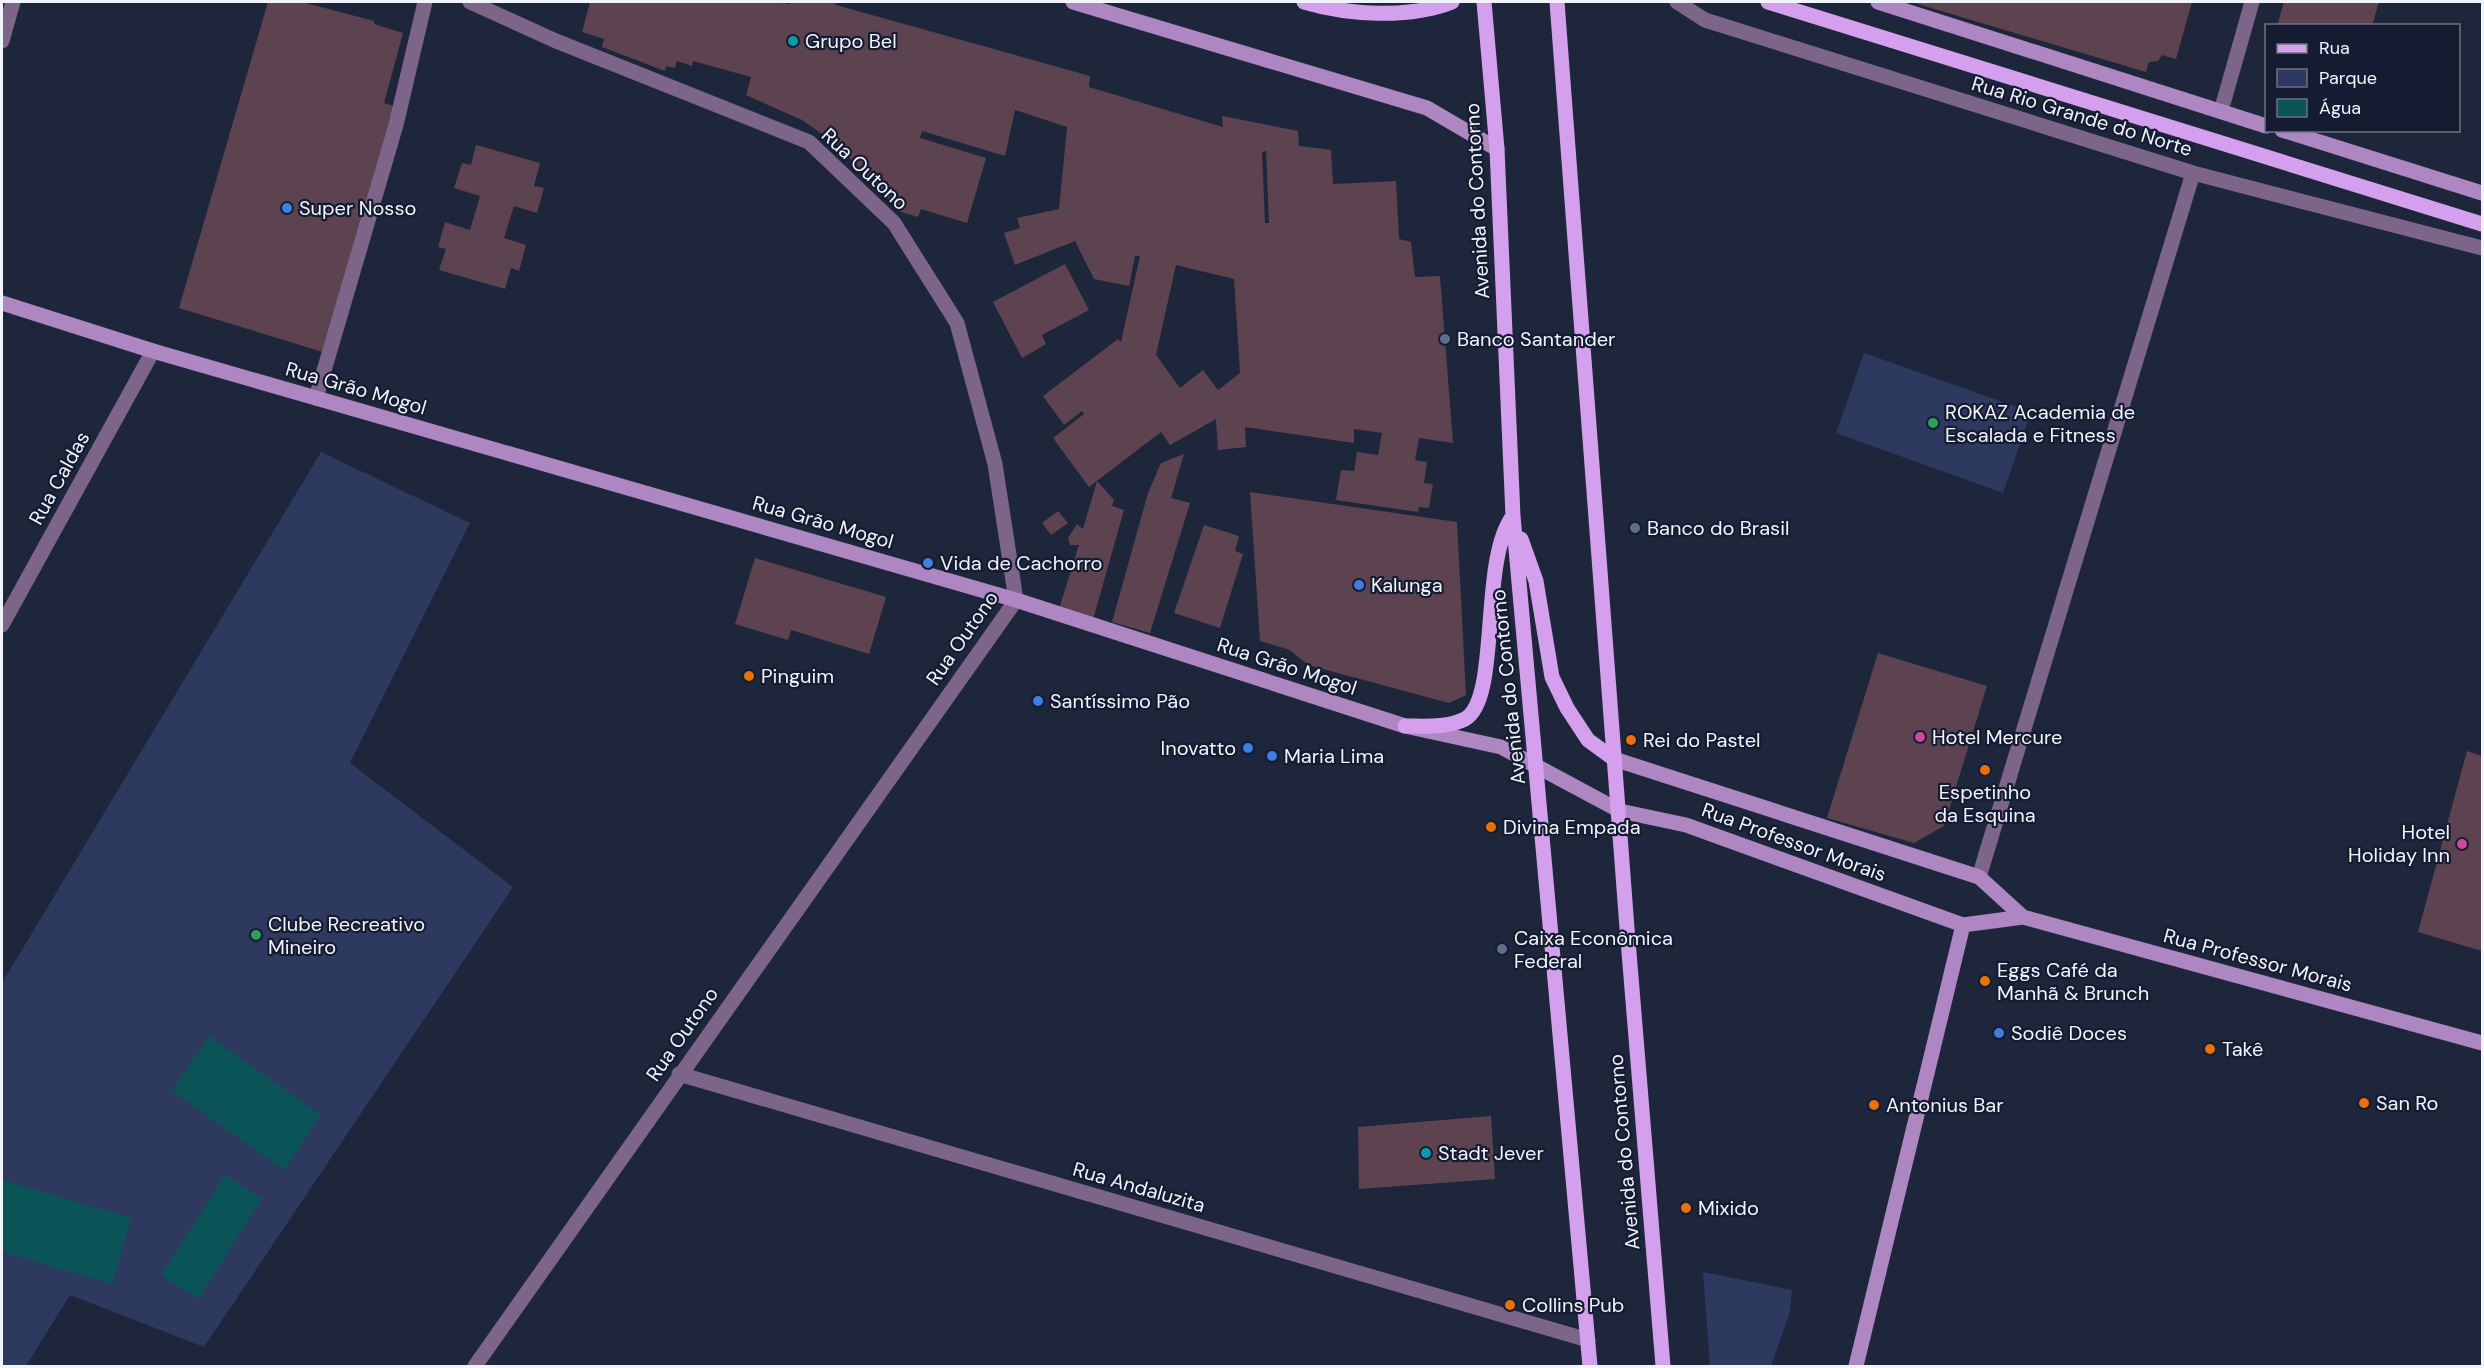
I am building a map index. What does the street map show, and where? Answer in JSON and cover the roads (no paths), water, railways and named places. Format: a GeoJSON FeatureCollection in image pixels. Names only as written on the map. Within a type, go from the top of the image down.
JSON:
{"type":"FeatureCollection","features":[{"type":"Feature","properties":{"kind":"main road"},"geometry":{"type":"LineString","coordinates":[[1304,2],[1327,8],[1371,14],[1440,6],[1452,2]]}},
{"type":"Feature","properties":{"kind":"main road","name":"Avenida do Contorno"},"geometry":{"type":"LineString","coordinates":[[1484,2],[1497,149],[1513,516],[1538,764],[1590,1366]]}},
{"type":"Feature","properties":{"kind":"main road","name":"Avenida do Contorno"},"geometry":{"type":"LineString","coordinates":[[1557,2],[1614,759],[1620,811],[1627,928],[1663,1366]]}},
{"type":"Feature","properties":{"kind":"main road"},"geometry":{"type":"LineString","coordinates":[[1768,2],[2482,224]]}},
{"type":"Feature","properties":{"kind":"main road"},"geometry":{"type":"LineString","coordinates":[[1513,516],[1536,581],[1552,677],[1567,708],[1588,740],[1614,759]]}},
{"type":"Feature","properties":{"kind":"main road"},"geometry":{"type":"LineString","coordinates":[[1406,726],[1452,723],[1466,718],[1474,710],[1486,664],[1497,549],[1505,526],[1513,516]]}},
{"type":"Feature","properties":{"kind":"street"},"geometry":{"type":"LineString","coordinates":[[2,41],[13,2]]}},
{"type":"Feature","properties":{"kind":"street"},"geometry":{"type":"LineString","coordinates":[[316,398],[396,125],[425,2]]}},
{"type":"Feature","properties":{"kind":"street","name":"Rua Outono"},"geometry":{"type":"LineString","coordinates":[[470,2],[556,41],[808,142],[894,223],[957,323],[995,464],[1016,600],[678,1074],[475,1366]]}},
{"type":"Feature","properties":{"kind":"street"},"geometry":{"type":"LineString","coordinates":[[1073,2],[1427,108],[1497,149]]}},
{"type":"Feature","properties":{"kind":"street","name":"Rua Rio Grande do Norte"},"geometry":{"type":"LineString","coordinates":[[1677,2],[1704,20],[2193,173],[2482,248]]}},
{"type":"Feature","properties":{"kind":"street"},"geometry":{"type":"LineString","coordinates":[[1878,2],[2265,126]]}},
{"type":"Feature","properties":{"kind":"street"},"geometry":{"type":"LineString","coordinates":[[2221,111],[2252,2]]}},
{"type":"Feature","properties":{"kind":"street"},"geometry":{"type":"LineString","coordinates":[[2288,132],[2482,193]]}},
{"type":"Feature","properties":{"kind":"street"},"geometry":{"type":"LineString","coordinates":[[1979,877],[2193,173]]}},
{"type":"Feature","properties":{"kind":"street","name":"Rua Grão Mogol"},"geometry":{"type":"LineString","coordinates":[[2,303],[153,351],[1016,600],[1406,726],[1501,747],[1538,764],[1620,811]]}},
{"type":"Feature","properties":{"kind":"street","name":"Rua Caldas"},"geometry":{"type":"LineString","coordinates":[[2,625],[153,351]]}},
{"type":"Feature","properties":{"kind":"street","name":"Rua Professor Morais"},"geometry":{"type":"LineString","coordinates":[[1614,759],[1979,877],[2023,916]]}},
{"type":"Feature","properties":{"kind":"street","name":"Rua Professor Morais"},"geometry":{"type":"LineString","coordinates":[[1620,811],[1686,825],[1963,925],[2023,916],[2482,1043]]}},
{"type":"Feature","properties":{"kind":"street"},"geometry":{"type":"LineString","coordinates":[[1856,1366],[1963,925]]}},
{"type":"Feature","properties":{"kind":"street","name":"Rua Andaluzita"},"geometry":{"type":"LineString","coordinates":[[678,1074],[1588,1340]]}},
{"type":"Feature","properties":{"kind":"water"},"geometry":{"type":"Polygon","coordinates":[[[209,1036],[321,1115],[284,1170],[172,1091],[209,1036]]]}},
{"type":"Feature","properties":{"kind":"water"},"geometry":{"type":"Polygon","coordinates":[[[225,1175],[262,1199],[198,1299],[161,1275],[225,1175]]]}},
{"type":"Feature","properties":{"kind":"water"},"geometry":{"type":"Polygon","coordinates":[[[2,1180],[131,1218],[112,1284],[2,1252],[2,1180]]]}},
{"type":"Feature","properties":{"kind":"place","name":"Grupo Bel"},"geometry":{"type":"Point","coordinates":[793,41]}},
{"type":"Feature","properties":{"kind":"place","name":"Super Nosso"},"geometry":{"type":"Point","coordinates":[287,208]}},
{"type":"Feature","properties":{"kind":"place","name":"Banco Santander"},"geometry":{"type":"Point","coordinates":[1445,339]}},
{"type":"Feature","properties":{"kind":"place","name":"ROKAZ Academia de Escalada e Fitness"},"geometry":{"type":"Point","coordinates":[1933,423]}},
{"type":"Feature","properties":{"kind":"place","name":"Banco do Brasil"},"geometry":{"type":"Point","coordinates":[1635,528]}},
{"type":"Feature","properties":{"kind":"place","name":"Vida de Cachorro"},"geometry":{"type":"Point","coordinates":[928,563]}},
{"type":"Feature","properties":{"kind":"place","name":"Kalunga"},"geometry":{"type":"Point","coordinates":[1359,585]}},
{"type":"Feature","properties":{"kind":"place","name":"Pinguim"},"geometry":{"type":"Point","coordinates":[749,676]}},
{"type":"Feature","properties":{"kind":"place","name":"Santíssimo Pão"},"geometry":{"type":"Point","coordinates":[1038,701]}},
{"type":"Feature","properties":{"kind":"place","name":"Hotel Mercure"},"geometry":{"type":"Point","coordinates":[1920,737]}},
{"type":"Feature","properties":{"kind":"place","name":"Rei do Pastel"},"geometry":{"type":"Point","coordinates":[1631,740]}},
{"type":"Feature","properties":{"kind":"place","name":"Inovatto"},"geometry":{"type":"Point","coordinates":[1248,748]}},
{"type":"Feature","properties":{"kind":"place","name":"Maria Lima"},"geometry":{"type":"Point","coordinates":[1272,756]}},
{"type":"Feature","properties":{"kind":"place","name":"Espetinho da Esquina"},"geometry":{"type":"Point","coordinates":[1985,770]}},
{"type":"Feature","properties":{"kind":"place","name":"Divina Empada"},"geometry":{"type":"Point","coordinates":[1491,827]}},
{"type":"Feature","properties":{"kind":"place","name":"Hotel Holiday Inn"},"geometry":{"type":"Point","coordinates":[2462,844]}},
{"type":"Feature","properties":{"kind":"place","name":"Clube Recreativo Mineiro"},"geometry":{"type":"Point","coordinates":[256,935]}},
{"type":"Feature","properties":{"kind":"place","name":"Caixa Econômica Federal"},"geometry":{"type":"Point","coordinates":[1502,949]}},
{"type":"Feature","properties":{"kind":"place","name":"Eggs Café da Manhã & Brunch"},"geometry":{"type":"Point","coordinates":[1985,981]}},
{"type":"Feature","properties":{"kind":"place","name":"Sodiê Doces"},"geometry":{"type":"Point","coordinates":[1999,1033]}},
{"type":"Feature","properties":{"kind":"place","name":"Takê"},"geometry":{"type":"Point","coordinates":[2210,1049]}},
{"type":"Feature","properties":{"kind":"place","name":"San Ro"},"geometry":{"type":"Point","coordinates":[2364,1103]}},
{"type":"Feature","properties":{"kind":"place","name":"Antonius Bar"},"geometry":{"type":"Point","coordinates":[1874,1105]}},
{"type":"Feature","properties":{"kind":"place","name":"Stadt Jever"},"geometry":{"type":"Point","coordinates":[1426,1153]}},
{"type":"Feature","properties":{"kind":"place","name":"Mixido"},"geometry":{"type":"Point","coordinates":[1686,1208]}},
{"type":"Feature","properties":{"kind":"place","name":"Collins Pub"},"geometry":{"type":"Point","coordinates":[1510,1305]}}]}
